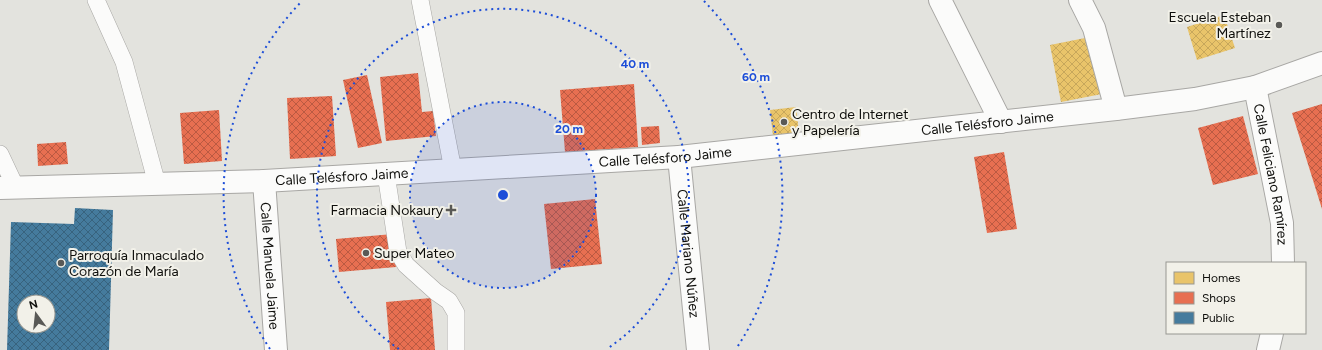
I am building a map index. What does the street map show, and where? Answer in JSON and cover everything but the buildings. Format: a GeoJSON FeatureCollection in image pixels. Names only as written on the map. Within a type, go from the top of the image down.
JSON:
{"type":"FeatureCollection","features":[{"type":"Feature","properties":{"kind":"street"},"geometry":{"type":"LineString","coordinates":[[940,0],[1001,122]]}},
{"type":"Feature","properties":{"kind":"street"},"geometry":{"type":"LineString","coordinates":[[1080,0],[1094,28],[1116,109]]}},
{"type":"Feature","properties":{"kind":"street","name":"Calle Telésforo Jaime"},"geometry":{"type":"LineString","coordinates":[[8,188],[264,181],[679,157],[1195,99],[1255,87],[1322,63]]}},
{"type":"Feature","properties":{"kind":"street","name":"Calle Feliciano Ramírez"},"geometry":{"type":"LineString","coordinates":[[1255,87],[1282,223],[1283,262]]}},
{"type":"Feature","properties":{"kind":"street","name":"Calle Mariano Núñez"},"geometry":{"type":"LineString","coordinates":[[679,157],[698,350]]}},
{"type":"Feature","properties":{"kind":"street","name":"Calle Manuela Jaime"},"geometry":{"type":"LineString","coordinates":[[264,181],[276,350]]}},
{"type":"Feature","properties":{"kind":"street"},"geometry":{"type":"LineString","coordinates":[[1268,350],[1272,334]]}},
{"type":"Feature","properties":{"kind":"lane"},"geometry":{"type":"LineString","coordinates":[[96,0],[124,62],[157,184]]}},
{"type":"Feature","properties":{"kind":"lane"},"geometry":{"type":"LineString","coordinates":[[420,0],[453,170]]}},
{"type":"Feature","properties":{"kind":"lane"},"geometry":{"type":"LineString","coordinates":[[0,154],[8,188]]}},
{"type":"Feature","properties":{"kind":"lane"},"geometry":{"type":"LineString","coordinates":[[386,174],[398,252],[406,265],[436,292],[449,301],[456,313],[456,350]]}},
{"type":"Feature","properties":{"kind":"place","name":"Escuela Esteban Martínez"},"geometry":{"type":"Point","coordinates":[1279,25]}},
{"type":"Feature","properties":{"kind":"place","name":"Centro de Internet y Papelería"},"geometry":{"type":"Point","coordinates":[784,122]}},
{"type":"Feature","properties":{"kind":"place","name":"Farmacia Nokaury"},"geometry":{"type":"Point","coordinates":[451,210]}},
{"type":"Feature","properties":{"kind":"place","name":"Super Mateo"},"geometry":{"type":"Point","coordinates":[366,253]}},
{"type":"Feature","properties":{"kind":"place","name":"Parroquía Inmaculado Corazón de María"},"geometry":{"type":"Point","coordinates":[61,263]}}]}
